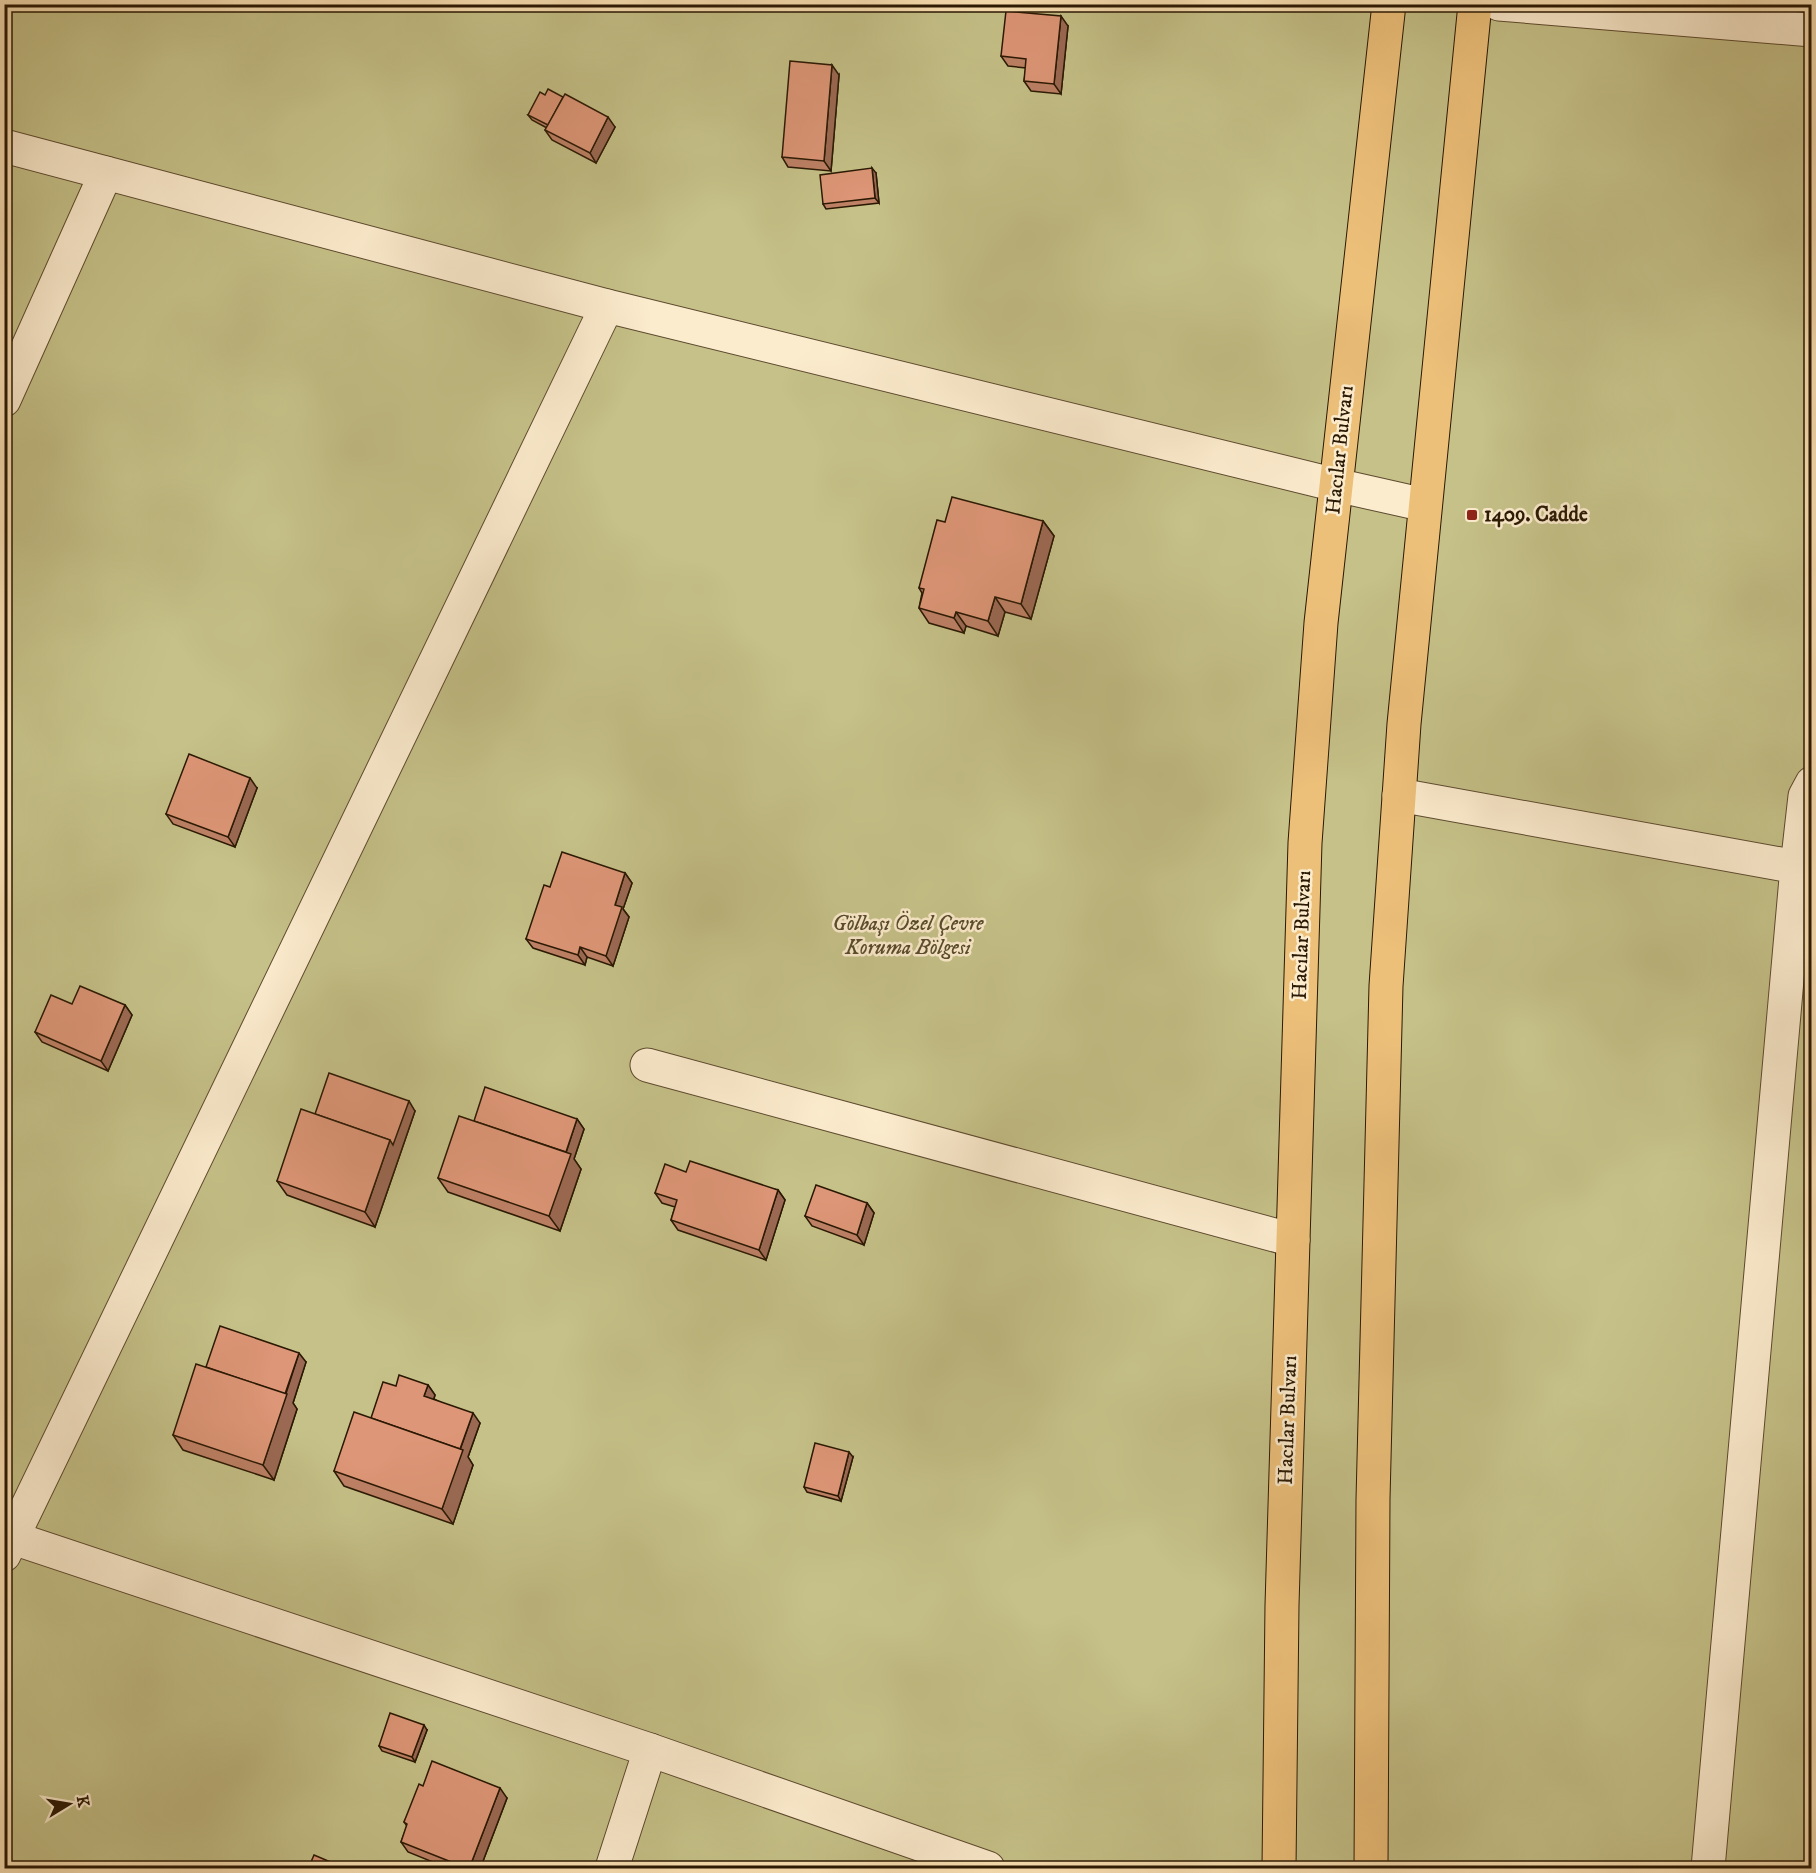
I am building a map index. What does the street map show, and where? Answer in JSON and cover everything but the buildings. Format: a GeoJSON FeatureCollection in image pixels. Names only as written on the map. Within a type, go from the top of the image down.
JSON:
{"type":"FeatureCollection","features":[{"type":"Feature","properties":{"kind":"main road","name":"Hacılar Bulvarı"},"geometry":{"type":"LineString","coordinates":[[1279,1869],[1282,1605],[1306,831],[1315,692],[1389,4]]}},
{"type":"Feature","properties":{"kind":"main road"},"geometry":{"type":"LineString","coordinates":[[1371,1869],[1373,1511],[1386,986],[1399,795],[1425,505],[1475,4]]}},
{"type":"Feature","properties":{"kind":"street"},"geometry":{"type":"LineString","coordinates":[[1499,4],[1812,30]]}},
{"type":"Feature","properties":{"kind":"street"},"geometry":{"type":"LineString","coordinates":[[4,146],[607,306],[1425,505]]}},
{"type":"Feature","properties":{"kind":"street"},"geometry":{"type":"LineString","coordinates":[[4,400],[106,173]]}},
{"type":"Feature","properties":{"kind":"street"},"geometry":{"type":"LineString","coordinates":[[607,306],[7,1542],[650,1750],[988,1869]]}},
{"type":"Feature","properties":{"kind":"street"},"geometry":{"type":"LineString","coordinates":[[1708,1869],[1797,867],[1805,795],[1812,783]]}},
{"type":"Feature","properties":{"kind":"street"},"geometry":{"type":"LineString","coordinates":[[1399,795],[1797,867]]}},
{"type":"Feature","properties":{"kind":"street"},"geometry":{"type":"LineString","coordinates":[[647,1065],[1293,1240]]}},
{"type":"Feature","properties":{"kind":"street"},"geometry":{"type":"LineString","coordinates":[[612,1869],[650,1750]]}},
{"type":"Feature","properties":{"kind":"green space","name":"Gölbaşı Özel Çevre Koruma Bölgesi"},"geometry":{"type":"Polygon","coordinates":[[[5,5],[1811,5],[1811,1868],[5,1868],[5,5]]]}},
{"type":"Feature","properties":{"kind":"place","name":"1409. Cadde"},"geometry":{"type":"Point","coordinates":[1472,515]}}]}
